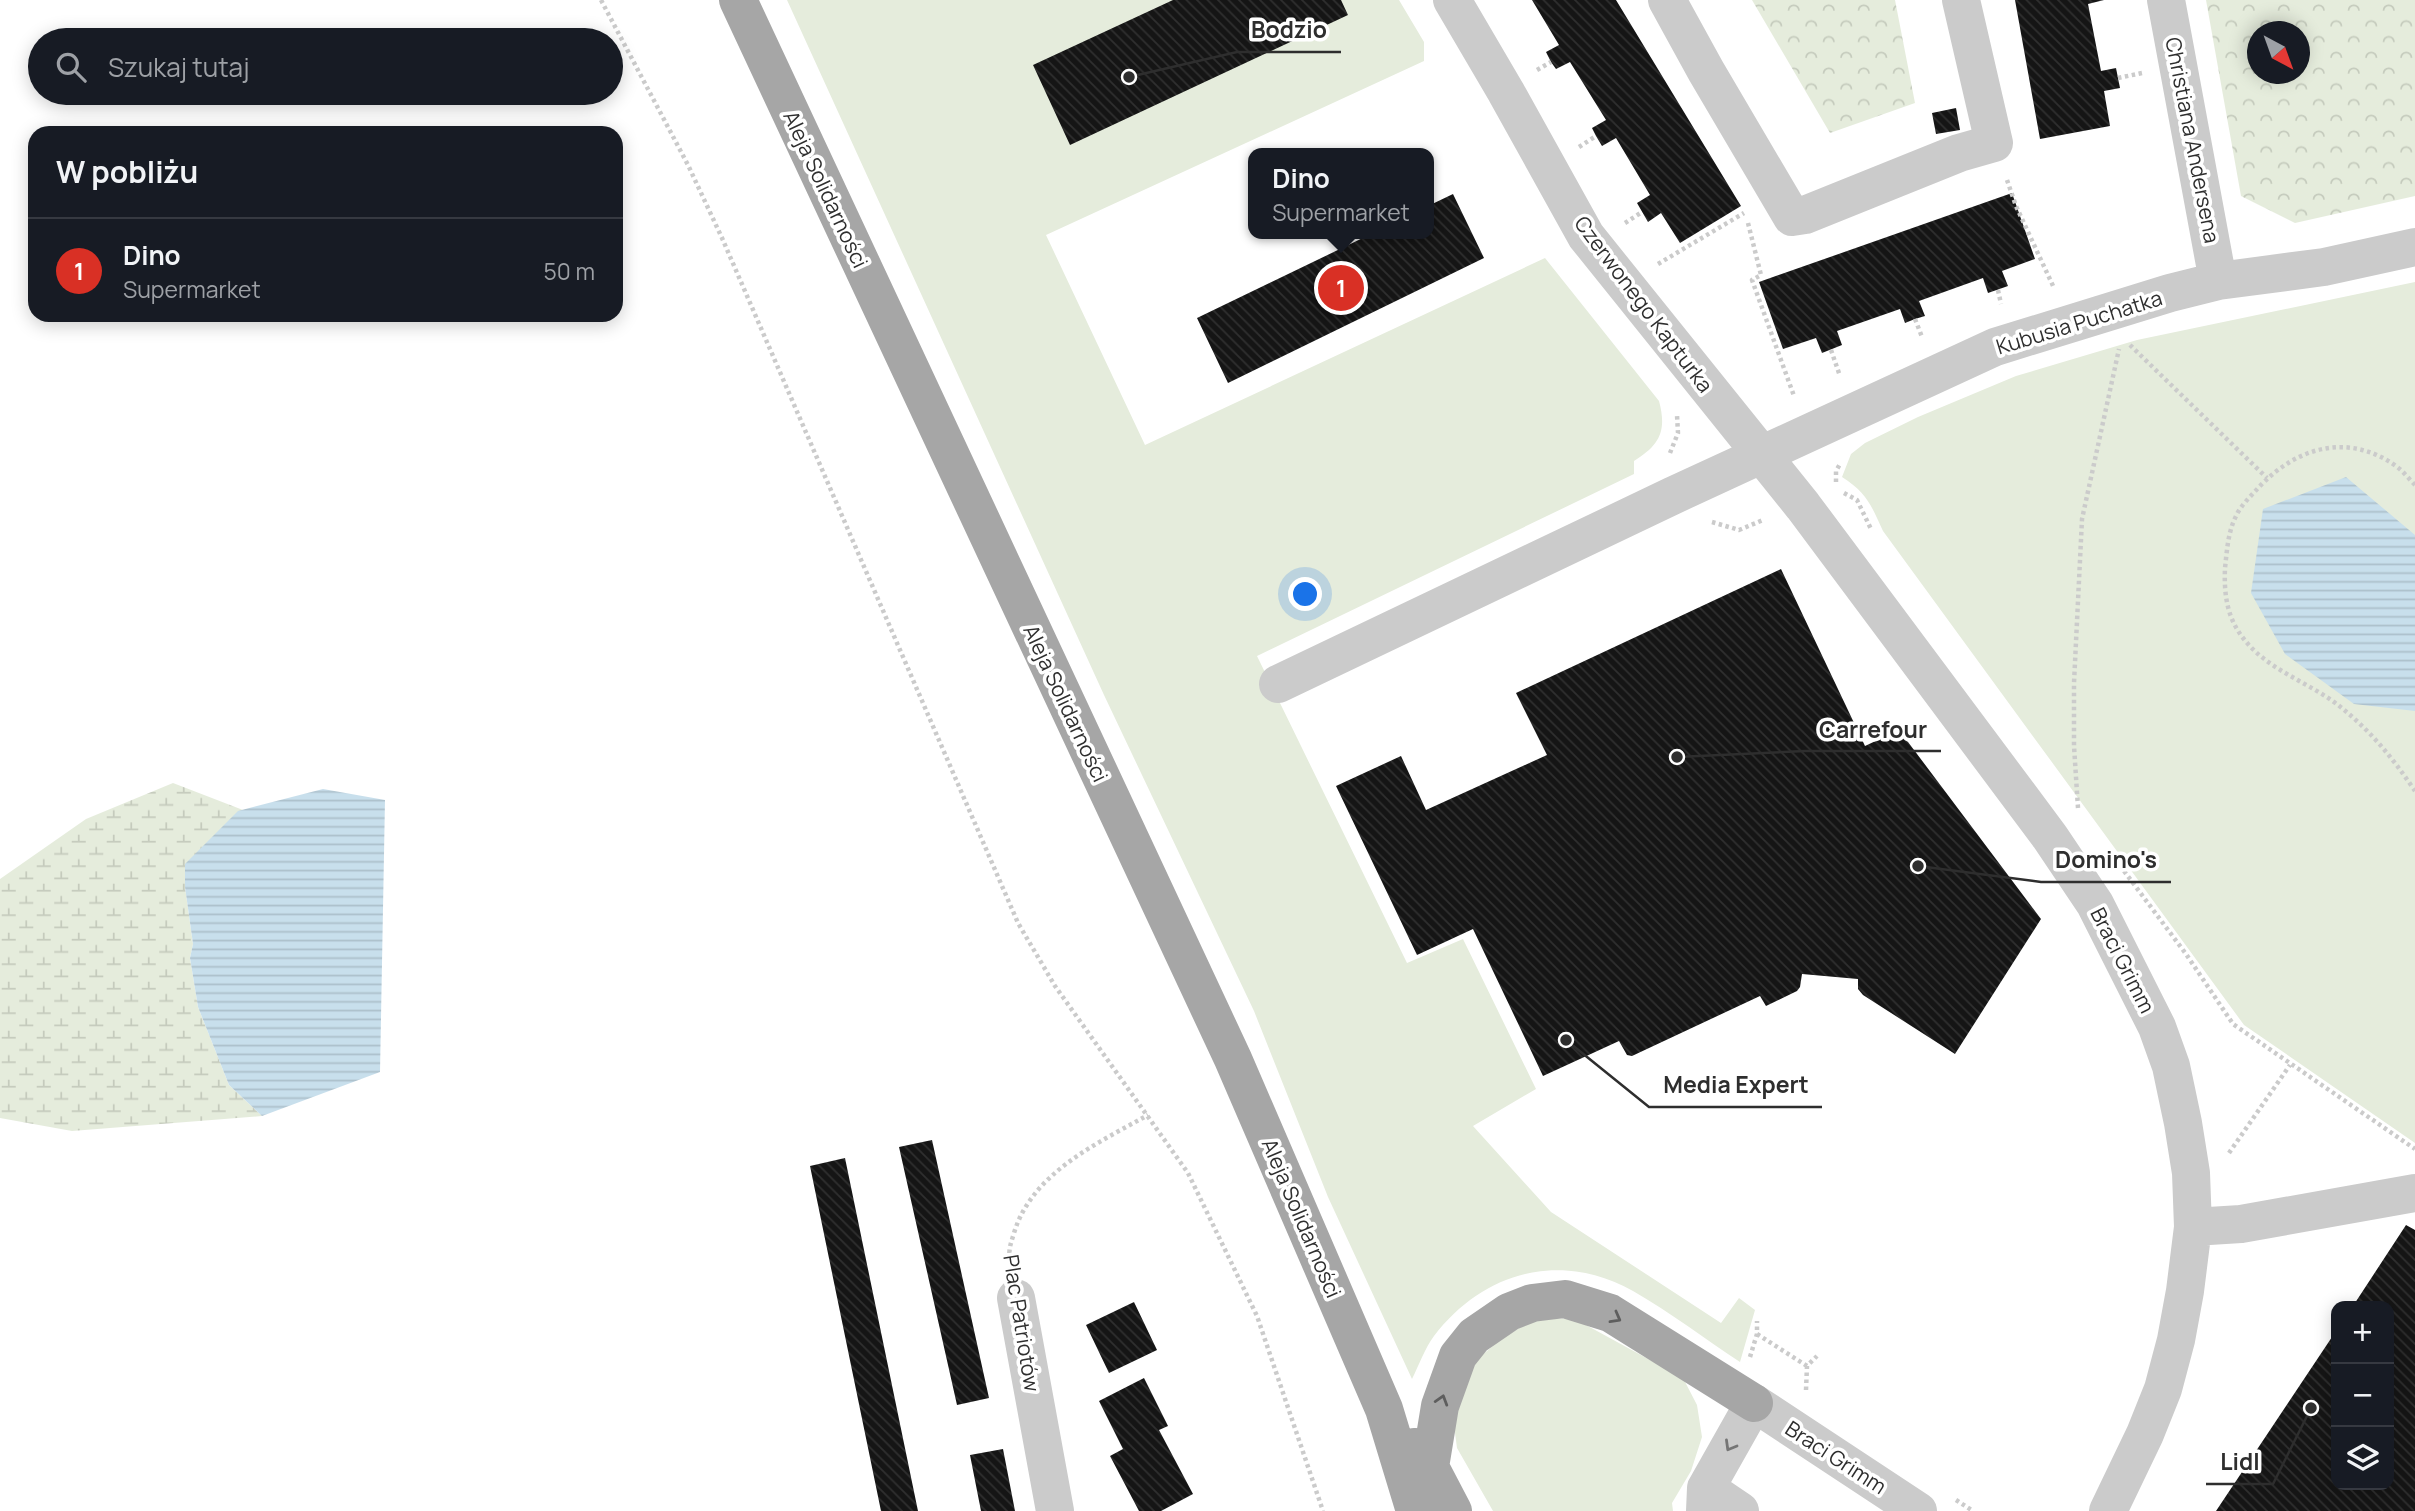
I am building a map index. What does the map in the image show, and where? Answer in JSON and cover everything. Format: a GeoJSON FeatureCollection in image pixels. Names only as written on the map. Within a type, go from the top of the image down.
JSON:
{"type":"FeatureCollection","features":[{"type":"Feature","properties":{"kind":"main road","name":"Aleja Solidarności"},"geometry":{"type":"LineString","coordinates":[[738,0],[1233,1059],[1384,1409],[1415,1511]]}},
{"type":"Feature","properties":{"kind":"main road"},"geometry":{"type":"LineString","coordinates":[[1430,1467],[1440,1406],[1458,1356],[1474,1336],[1509,1312],[1532,1303],[1564,1300],[1611,1314],[1754,1403]]}},
{"type":"Feature","properties":{"kind":"main road","name":"Aleja Solidarności"},"geometry":{"type":"LineString","coordinates":[[1384,1409],[1430,1467],[1453,1511]]}},
{"type":"Feature","properties":{"kind":"street","name":"Czerwonego Kapturka"},"geometry":{"type":"LineString","coordinates":[[1452,0],[1586,236],[1762,456]]}},
{"type":"Feature","properties":{"kind":"street"},"geometry":{"type":"LineString","coordinates":[[1667,0],[1792,217],[1805,215],[1959,153],[1994,143],[1961,0]]}},
{"type":"Feature","properties":{"kind":"street","name":"Christiana Andersena"},"geometry":{"type":"LineString","coordinates":[[2166,0],[2218,281]]}},
{"type":"Feature","properties":{"kind":"street","name":"Kubusia Puchatka"},"geometry":{"type":"LineString","coordinates":[[1278,684],[1995,346],[2218,281],[2324,267],[2415,247]]}},
{"type":"Feature","properties":{"kind":"street","name":"Braci Grimm"},"geometry":{"type":"LineString","coordinates":[[1762,456],[2050,837],[2095,904],[2144,1000],[2171,1066],[2188,1147],[2193,1227],[2185,1291],[2163,1389],[2146,1434],[2108,1511]]}},
{"type":"Feature","properties":{"kind":"street"},"geometry":{"type":"LineString","coordinates":[[2193,1227],[2241,1224],[2415,1193]]}},
{"type":"Feature","properties":{"kind":"street","name":"Plac Patriotów"},"geometry":{"type":"LineString","coordinates":[[1016,1298],[1055,1511]]}},
{"type":"Feature","properties":{"kind":"street","name":"Braci Grimm"},"geometry":{"type":"LineString","coordinates":[[1754,1403],[1917,1511]]}},
{"type":"Feature","properties":{"kind":"street"},"geometry":{"type":"LineString","coordinates":[[1740,1511],[1705,1499],[1754,1403]]}},
{"type":"Feature","properties":{"kind":"path"},"geometry":{"type":"LineString","coordinates":[[601,0],[616,28]]}},
{"type":"Feature","properties":{"kind":"path"},"geometry":{"type":"LineString","coordinates":[[623,42],[688,165],[722,238],[1018,923],[1055,986],[1188,1173],[1257,1316],[1323,1511]]}},
{"type":"Feature","properties":{"kind":"path"},"geometry":{"type":"LineString","coordinates":[[2118,78],[2150,71]]}},
{"type":"Feature","properties":{"kind":"path"},"geometry":{"type":"LineString","coordinates":[[1994,143],[2016,206],[2058,298]]}},
{"type":"Feature","properties":{"kind":"path"},"geometry":{"type":"LineString","coordinates":[[1647,270],[1745,213],[1761,275],[1752,280],[1797,403]]}},
{"type":"Feature","properties":{"kind":"path"},"geometry":{"type":"LineString","coordinates":[[1915,319],[1926,348]]}},
{"type":"Feature","properties":{"kind":"path"},"geometry":{"type":"LineString","coordinates":[[2075,814],[2078,807],[2074,695],[2082,519],[2122,337]]}},
{"type":"Feature","properties":{"kind":"path"},"geometry":{"type":"LineString","coordinates":[[2133,348],[2267,478]]}},
{"type":"Feature","properties":{"kind":"path"},"geometry":{"type":"LineString","coordinates":[[1830,349],[1843,383]]}},
{"type":"Feature","properties":{"kind":"path"},"geometry":{"type":"LineString","coordinates":[[2415,485],[2397,467],[2370,453],[2337,447],[2298,455],[2267,478],[2236,515],[2230,532],[2224,580],[2229,613],[2237,630],[2255,651],[2358,721],[2385,748],[2415,791]]}},
{"type":"Feature","properties":{"kind":"path"},"geometry":{"type":"LineString","coordinates":[[1664,461],[1671,453]]}},
{"type":"Feature","properties":{"kind":"path"},"geometry":{"type":"LineString","coordinates":[[1836,488],[1857,500],[1873,533]]}},
{"type":"Feature","properties":{"kind":"path"},"geometry":{"type":"LineString","coordinates":[[1760,513],[1770,517]]}},
{"type":"Feature","properties":{"kind":"path"},"geometry":{"type":"LineString","coordinates":[[1709,521],[1739,530],[1758,521]]}},
{"type":"Feature","properties":{"kind":"path"},"geometry":{"type":"LineString","coordinates":[[2071,796],[2085,816]]}},
{"type":"Feature","properties":{"kind":"path"},"geometry":{"type":"LineString","coordinates":[[2120,866],[2186,954],[2233,1024],[2415,1149]]}},
{"type":"Feature","properties":{"kind":"path"},"geometry":{"type":"LineString","coordinates":[[2227,1158],[2231,1148],[2290,1065]]}},
{"type":"Feature","properties":{"kind":"path","name":"Plac Patriotów"},"geometry":{"type":"LineString","coordinates":[[1016,1298],[1008,1250],[1019,1215],[1044,1182],[1105,1139],[1147,1115]]}},
{"type":"Feature","properties":{"kind":"path"},"geometry":{"type":"LineString","coordinates":[[1749,1361],[1757,1334],[1757,1321]]}},
{"type":"Feature","properties":{"kind":"path"},"geometry":{"type":"LineString","coordinates":[[1757,1334],[1807,1366]]}},
{"type":"Feature","properties":{"kind":"green space"},"geometry":{"type":"Polygon","coordinates":[[[787,0],[1399,0],[1424,42],[1424,61],[1046,235],[1145,445],[1545,258],[1659,401],[1662,421],[1659,436],[1650,449],[1634,461],[1634,474],[1257,656],[1407,963],[1463,939],[1536,1089],[1473,1126],[1551,1212],[1721,1323],[1739,1298],[1755,1310],[1740,1362],[1633,1291],[1606,1279],[1578,1272],[1551,1270],[1525,1274],[1499,1283],[1476,1296],[1454,1314],[1434,1336],[1412,1379],[1328,1197],[1254,1011],[1104,695],[787,0]]]}},
{"type":"Feature","properties":{"kind":"green space"},"geometry":{"type":"Polygon","coordinates":[[[1752,0],[1895,0],[1915,103],[1830,133],[1752,0]]]}},
{"type":"Feature","properties":{"kind":"green space"},"geometry":{"type":"Polygon","coordinates":[[[2206,0],[2415,0],[2415,196],[2295,223],[2241,196],[2206,0]]]}},
{"type":"Feature","properties":{"kind":"green space"},"geometry":{"type":"Polygon","coordinates":[[[2415,282],[2415,1143],[2244,1025],[1883,531],[1867,500],[1842,477],[1851,454],[1865,443],[1918,417],[2016,376],[2137,340],[2415,282]]]}},
{"type":"Feature","properties":{"kind":"green space"},"geometry":{"type":"Polygon","coordinates":[[[173,783],[243,810],[186,864],[185,887],[193,944],[190,958],[198,1007],[229,1085],[262,1116],[72,1131],[0,1118],[0,879],[86,819],[173,783]]]}},
{"type":"Feature","properties":{"kind":"green space"},"geometry":{"type":"Polygon","coordinates":[[[1547,1318],[1575,1319],[1683,1378],[1697,1405],[1702,1437],[1691,1471],[1672,1503],[1673,1511],[1493,1511],[1457,1448],[1453,1418],[1474,1362],[1501,1339],[1528,1323],[1547,1318]]]}},
{"type":"Feature","properties":{"kind":"water"},"geometry":{"type":"Polygon","coordinates":[[[2346,477],[2415,535],[2415,711],[2354,704],[2285,654],[2251,593],[2263,509],[2346,477]]]}},
{"type":"Feature","properties":{"kind":"water"},"geometry":{"type":"Polygon","coordinates":[[[323,789],[385,800],[380,1072],[262,1116],[229,1085],[198,1007],[190,958],[193,944],[185,887],[185,864],[238,811],[323,789]]]}},
{"type":"Feature","properties":{"kind":"building"},"geometry":{"type":"Polygon","coordinates":[[[1173,0],[1341,0],[1348,15],[1070,145],[1033,65],[1173,0]]]}},
{"type":"Feature","properties":{"kind":"building"},"geometry":{"type":"Polygon","coordinates":[[[1532,0],[1616,0],[1741,206],[1680,243],[1661,213],[1648,222],[1637,203],[1650,195],[1616,138],[1602,146],[1592,128],[1606,120],[1570,62],[1556,69],[1551,62],[1546,52],[1559,45],[1532,0]]]}},
{"type":"Feature","properties":{"kind":"building"},"geometry":{"type":"Polygon","coordinates":[[[2015,0],[2104,0],[2088,4],[2101,71],[2116,68],[2120,88],[2104,91],[2110,126],[2040,139],[2015,0]]]}},
{"type":"Feature","properties":{"kind":"building"},"geometry":{"type":"Polygon","coordinates":[[[1956,108],[1960,130],[1936,134],[1932,113],[1956,108]]]}},
{"type":"Feature","properties":{"kind":"building"},"geometry":{"type":"Polygon","coordinates":[[[2012,193],[2035,259],[2002,271],[2008,286],[1988,293],[1983,278],[1919,301],[1925,316],[1905,323],[1900,309],[1837,331],[1842,345],[1822,353],[1816,338],[1783,349],[1759,282],[2012,193]]]}},
{"type":"Feature","properties":{"kind":"building"},"geometry":{"type":"Polygon","coordinates":[[[1453,194],[1484,258],[1228,383],[1197,318],[1361,239],[1434,239],[1434,203],[1453,194]]]}},
{"type":"Feature","properties":{"kind":"building"},"geometry":{"type":"Polygon","coordinates":[[[1781,569],[1865,746],[1899,730],[2041,919],[1955,1054],[1863,995],[1858,989],[1858,979],[1802,974],[1797,991],[1766,1006],[1760,996],[1632,1056],[1627,1055],[1619,1041],[1543,1076],[1473,929],[1417,955],[1336,786],[1401,756],[1426,810],[1547,755],[1516,693],[1781,569]]]}},
{"type":"Feature","properties":{"kind":"building"},"geometry":{"type":"Polygon","coordinates":[[[932,1140],[989,1398],[957,1405],[899,1147],[932,1140]]]}},
{"type":"Feature","properties":{"kind":"building"},"geometry":{"type":"Polygon","coordinates":[[[845,1158],[918,1511],[881,1511],[810,1166],[845,1158]]]}},
{"type":"Feature","properties":{"kind":"building"},"geometry":{"type":"Polygon","coordinates":[[[2406,1225],[2415,1230],[2415,1511],[2216,1511],[2331,1338],[2331,1490],[2394,1490],[2394,1301],[2356,1301],[2406,1225]]]}},
{"type":"Feature","properties":{"kind":"building"},"geometry":{"type":"Polygon","coordinates":[[[1134,1302],[1157,1350],[1109,1373],[1086,1325],[1134,1302]]]}},
{"type":"Feature","properties":{"kind":"building"},"geometry":{"type":"Polygon","coordinates":[[[1144,1378],[1168,1426],[1159,1430],[1193,1494],[1161,1511],[1139,1511],[1110,1456],[1123,1449],[1099,1401],[1144,1378]]]}},
{"type":"Feature","properties":{"kind":"building"},"geometry":{"type":"Polygon","coordinates":[[[1003,1449],[1015,1511],[981,1511],[970,1455],[1003,1449]]]}},
{"type":"Feature","properties":{"kind":"place","name":"Bodzio"},"geometry":{"type":"Point","coordinates":[1129,77]}},
{"type":"Feature","properties":{"kind":"place","name":"Dino"},"geometry":{"type":"Point","coordinates":[1341,288]}},
{"type":"Feature","properties":{"kind":"place","name":"Carrefour"},"geometry":{"type":"Point","coordinates":[1677,757]}},
{"type":"Feature","properties":{"kind":"place","name":"Domino's"},"geometry":{"type":"Point","coordinates":[1918,866]}},
{"type":"Feature","properties":{"kind":"place","name":"Media Expert"},"geometry":{"type":"Point","coordinates":[1566,1040]}},
{"type":"Feature","properties":{"kind":"place","name":"Lidl"},"geometry":{"type":"Point","coordinates":[2311,1408]}}]}
